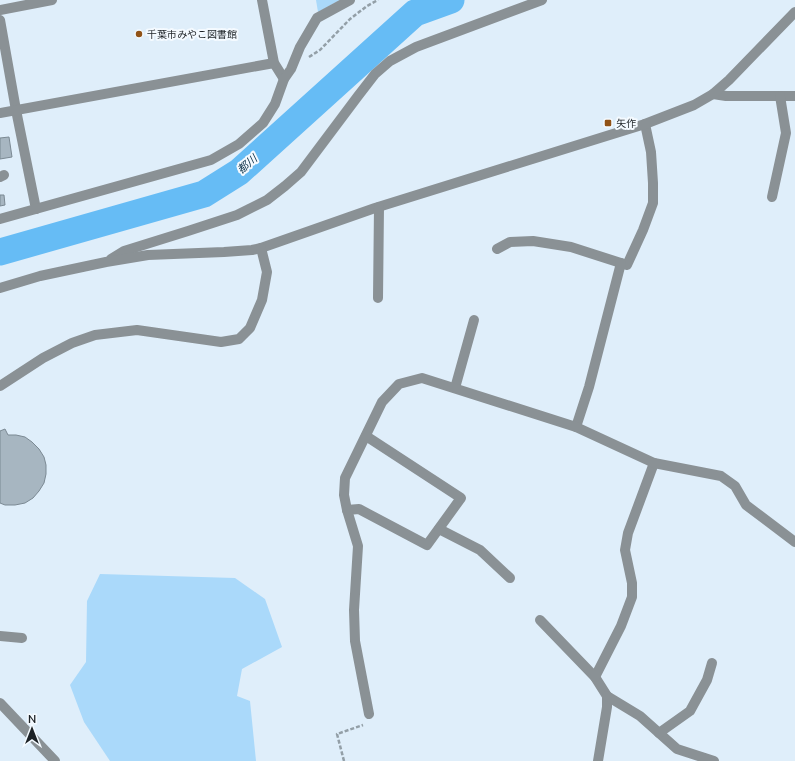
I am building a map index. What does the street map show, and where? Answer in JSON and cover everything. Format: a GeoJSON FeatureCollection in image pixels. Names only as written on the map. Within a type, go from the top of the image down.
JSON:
{"type":"FeatureCollection","features":[{"type":"Feature","properties":{"kind":"street"},"geometry":{"type":"LineString","coordinates":[[0,10],[52,0]]}},
{"type":"Feature","properties":{"kind":"street"},"geometry":{"type":"LineString","coordinates":[[262,0],[274,63],[284,79]]}},
{"type":"Feature","properties":{"kind":"street"},"geometry":{"type":"LineString","coordinates":[[0,219],[210,160],[239,144],[263,123],[275,104],[284,79],[291,69],[300,47],[317,18],[350,0]]}},
{"type":"Feature","properties":{"kind":"street"},"geometry":{"type":"LineString","coordinates":[[106,262],[124,251],[237,215],[267,200],[302,172],[375,74],[390,61],[416,47],[542,0]]}},
{"type":"Feature","properties":{"kind":"street"},"geometry":{"type":"LineString","coordinates":[[0,288],[40,276],[148,255],[224,252],[261,248],[379,207],[645,124],[694,105],[713,94],[729,80],[795,12]]}},
{"type":"Feature","properties":{"kind":"street"},"geometry":{"type":"LineString","coordinates":[[0,20],[36,209]]}},
{"type":"Feature","properties":{"kind":"street"},"geometry":{"type":"LineString","coordinates":[[0,113],[274,63]]}},
{"type":"Feature","properties":{"kind":"street"},"geometry":{"type":"LineString","coordinates":[[713,94],[726,96],[795,96]]}},
{"type":"Feature","properties":{"kind":"street"},"geometry":{"type":"LineString","coordinates":[[772,197],[786,133],[780,96]]}},
{"type":"Feature","properties":{"kind":"street"},"geometry":{"type":"LineString","coordinates":[[498,249],[510,242],[533,241],[571,247],[627,265],[643,230],[653,203],[651,152],[645,124]]}},
{"type":"Feature","properties":{"kind":"street"},"geometry":{"type":"LineString","coordinates":[[378,298],[379,207]]}},
{"type":"Feature","properties":{"kind":"street"},"geometry":{"type":"LineString","coordinates":[[0,386],[43,358],[72,343],[95,335],[137,330],[221,342],[239,339],[250,328],[262,300],[267,272],[261,248]]}},
{"type":"Feature","properties":{"kind":"street"},"geometry":{"type":"LineString","coordinates":[[576,427],[589,386],[621,263]]}},
{"type":"Feature","properties":{"kind":"street"},"geometry":{"type":"LineString","coordinates":[[455,388],[474,320]]}},
{"type":"Feature","properties":{"kind":"street"},"geometry":{"type":"LineString","coordinates":[[369,714],[355,641],[354,610],[358,546],[344,495],[345,478],[382,402],[399,384],[422,378],[576,427],[654,462],[721,476],[735,486],[746,505],[795,542]]}},
{"type":"Feature","properties":{"kind":"street"},"geometry":{"type":"LineString","coordinates":[[347,510],[359,509],[428,544],[461,498],[366,436]]}},
{"type":"Feature","properties":{"kind":"street"},"geometry":{"type":"LineString","coordinates":[[595,677],[621,626],[632,597],[632,583],[626,550],[628,533],[654,462]]}},
{"type":"Feature","properties":{"kind":"street"},"geometry":{"type":"LineString","coordinates":[[439,529],[480,550],[510,578]]}},
{"type":"Feature","properties":{"kind":"street"},"geometry":{"type":"LineString","coordinates":[[540,620],[595,677],[606,696],[607,707],[598,761]]}},
{"type":"Feature","properties":{"kind":"street"},"geometry":{"type":"LineString","coordinates":[[0,636],[22,638]]}},
{"type":"Feature","properties":{"kind":"street"},"geometry":{"type":"LineString","coordinates":[[659,733],[690,711],[708,680],[712,663]]}},
{"type":"Feature","properties":{"kind":"street"},"geometry":{"type":"LineString","coordinates":[[606,696],[640,716],[677,749],[714,761]]}},
{"type":"Feature","properties":{"kind":"street"},"geometry":{"type":"LineString","coordinates":[[0,703],[55,761]]}},
{"type":"Feature","properties":{"kind":"path"},"geometry":{"type":"LineString","coordinates":[[308,58],[320,50],[350,19],[367,6],[378,0]]}},
{"type":"Feature","properties":{"kind":"path"},"geometry":{"type":"LineString","coordinates":[[344,761],[337,734],[369,723],[369,714]]}},
{"type":"Feature","properties":{"kind":"shaded area"},"geometry":{"type":"Polygon","coordinates":[[[316,0],[340,0],[318,12],[316,0]]]}},
{"type":"Feature","properties":{"kind":"shaded area"},"geometry":{"type":"Polygon","coordinates":[[[100,574],[235,578],[265,599],[282,647],[242,669],[237,696],[250,701],[256,761],[110,761],[84,722],[70,685],[86,662],[87,601],[100,574]]]}},
{"type":"Feature","properties":{"kind":"building"},"geometry":{"type":"Polygon","coordinates":[[[9,137],[12,157],[0,159],[0,138],[9,137]]]}},
{"type":"Feature","properties":{"kind":"building"},"geometry":{"type":"Polygon","coordinates":[[[0,195],[4,195],[5,205],[0,206],[0,195]]]}},
{"type":"Feature","properties":{"kind":"building"},"geometry":{"type":"Polygon","coordinates":[[[5,429],[8,435],[25,437],[32,442],[44,457],[46,465],[44,483],[39,491],[33,498],[25,503],[15,505],[5,505],[0,503],[0,431],[5,429]]]}},
{"type":"Feature","properties":{"kind":"waterway","name":"都川"},"geometry":{"type":"LineString","coordinates":[[0,252],[204,194],[239,172],[415,13],[451,0]]}},
{"type":"Feature","properties":{"kind":"place","name":"千葉市みやこ図書館"},"geometry":{"type":"Point","coordinates":[139,34]}},
{"type":"Feature","properties":{"kind":"place","name":"矢作"},"geometry":{"type":"Point","coordinates":[608,123]}}]}
